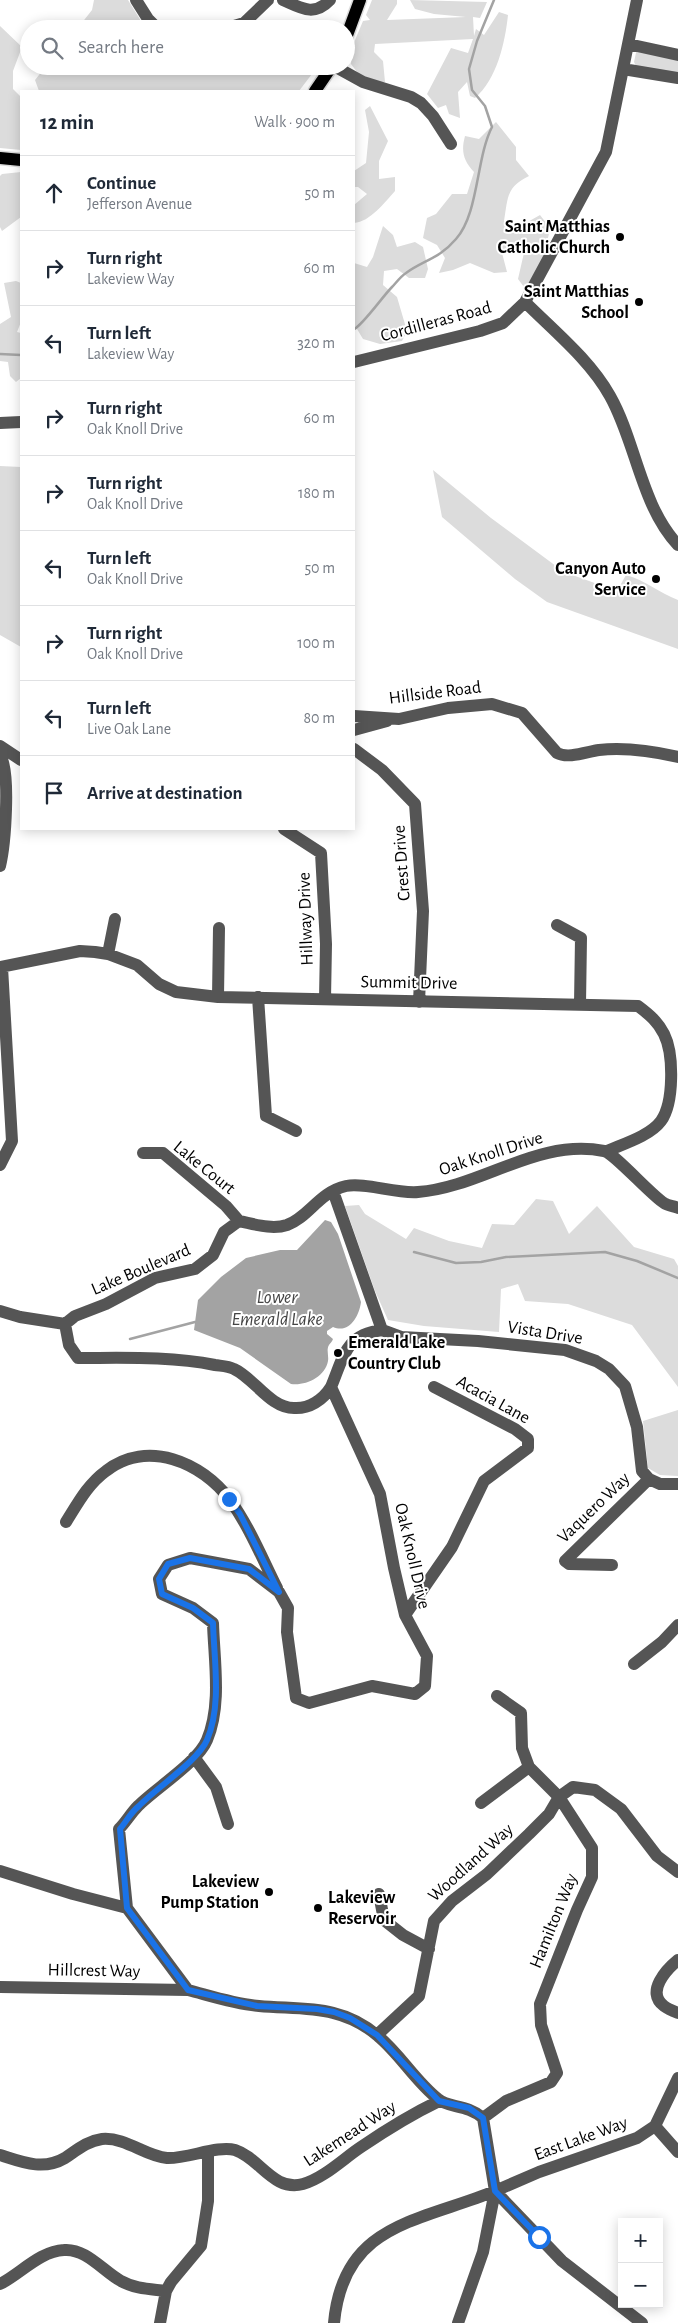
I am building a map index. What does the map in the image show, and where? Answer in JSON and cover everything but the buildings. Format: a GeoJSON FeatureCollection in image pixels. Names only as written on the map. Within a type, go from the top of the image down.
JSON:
{"type":"FeatureCollection","features":[{"type":"Feature","properties":{"kind":"main road"},"geometry":{"type":"LineString","coordinates":[[353,20],[360,0]]}},
{"type":"Feature","properties":{"kind":"main road"},"geometry":{"type":"LineString","coordinates":[[316,90],[327,75]]}},
{"type":"Feature","properties":{"kind":"main road"},"geometry":{"type":"LineString","coordinates":[[0,158],[20,160]]}},
{"type":"Feature","properties":{"kind":"street"},"geometry":{"type":"LineString","coordinates":[[136,0],[149,20]]}},
{"type":"Feature","properties":{"kind":"street"},"geometry":{"type":"LineString","coordinates":[[248,20],[268,0]]}},
{"type":"Feature","properties":{"kind":"street"},"geometry":{"type":"LineString","coordinates":[[283,0],[301,10],[309,11],[324,6],[330,0]]}},
{"type":"Feature","properties":{"kind":"street","name":"Cordilleras Road"},"geometry":{"type":"LineString","coordinates":[[355,362],[503,323],[526,302],[606,152],[637,0]]}},
{"type":"Feature","properties":{"kind":"street"},"geometry":{"type":"LineString","coordinates":[[628,44],[678,55]]}},
{"type":"Feature","properties":{"kind":"street"},"geometry":{"type":"LineString","coordinates":[[623,69],[678,78]]}},
{"type":"Feature","properties":{"kind":"street"},"geometry":{"type":"LineString","coordinates":[[350,75],[363,82],[411,97],[421,103],[433,116],[451,144]]}},
{"type":"Feature","properties":{"kind":"street"},"geometry":{"type":"LineString","coordinates":[[526,302],[592,372],[610,396],[655,510],[670,536],[678,545]]}},
{"type":"Feature","properties":{"kind":"street"},"geometry":{"type":"LineString","coordinates":[[0,423],[20,422]]}},
{"type":"Feature","properties":{"kind":"street","name":"Hillside Road"},"geometry":{"type":"LineString","coordinates":[[355,716],[399,719],[448,708],[492,704],[522,713],[557,753],[563,756],[601,750],[625,749],[649,751],[678,757]]}},
{"type":"Feature","properties":{"kind":"street"},"geometry":{"type":"LineString","coordinates":[[355,730],[399,719]]}},
{"type":"Feature","properties":{"kind":"street"},"geometry":{"type":"LineString","coordinates":[[0,746],[20,759]]}},
{"type":"Feature","properties":{"kind":"street","name":"Crest Drive"},"geometry":{"type":"LineString","coordinates":[[355,750],[382,770],[415,804],[423,911],[419,1002]]}},
{"type":"Feature","properties":{"kind":"street"},"geometry":{"type":"LineString","coordinates":[[0,755],[3,760],[5,790],[4,848],[0,866]]}},
{"type":"Feature","properties":{"kind":"street","name":"Hillway Drive"},"geometry":{"type":"LineString","coordinates":[[286,830],[321,853],[325,926],[325,999]]}},
{"type":"Feature","properties":{"kind":"street"},"geometry":{"type":"LineString","coordinates":[[108,954],[115,919]]}},
{"type":"Feature","properties":{"kind":"street"},"geometry":{"type":"LineString","coordinates":[[557,925],[581,938],[580,1004]]}},
{"type":"Feature","properties":{"kind":"street"},"geometry":{"type":"LineString","coordinates":[[218,997],[220,928]]}},
{"type":"Feature","properties":{"kind":"street","name":"Summit Drive"},"geometry":{"type":"LineString","coordinates":[[0,1165],[12,1141],[3,1056],[1,967],[80,951],[108,954],[137,965],[159,984],[176,992],[218,997],[638,1006],[655,1018],[666,1036],[671,1063],[668,1108],[660,1122],[642,1135],[607,1151]]}},
{"type":"Feature","properties":{"kind":"street"},"geometry":{"type":"LineString","coordinates":[[258,997],[266,1116],[296,1131]]}},
{"type":"Feature","properties":{"kind":"street","name":"Oak Knoll Drive"},"geometry":{"type":"LineString","coordinates":[[333,1190],[351,1185],[401,1193],[434,1190],[541,1153],[569,1149],[607,1151]]}},
{"type":"Feature","properties":{"kind":"street"},"geometry":{"type":"LineString","coordinates":[[607,1151],[664,1204],[678,1208]]}},
{"type":"Feature","properties":{"kind":"street","name":"Lake Court"},"geometry":{"type":"LineString","coordinates":[[143,1153],[163,1153],[226,1206],[239,1221]]}},
{"type":"Feature","properties":{"kind":"street"},"geometry":{"type":"LineString","coordinates":[[0,1311],[20,1317],[65,1324],[69,1345],[78,1358],[196,1361],[234,1369],[281,1405],[301,1408],[320,1400],[331,1387],[351,1344],[367,1332],[382,1330],[333,1190],[287,1225],[263,1226],[239,1221]]}},
{"type":"Feature","properties":{"kind":"street","name":"Lake Boulevard"},"geometry":{"type":"LineString","coordinates":[[65,1324],[75,1316],[106,1304],[155,1278],[195,1269],[212,1256],[224,1232],[239,1221]]}},
{"type":"Feature","properties":{"kind":"street","name":"Vista Drive"},"geometry":{"type":"LineString","coordinates":[[382,1330],[401,1337],[478,1341],[565,1350],[596,1362],[609,1370],[625,1386],[637,1427],[642,1471],[649,1479]]}},
{"type":"Feature","properties":{"kind":"street","name":"Acacia Lane"},"geometry":{"type":"LineString","coordinates":[[405,1614],[452,1547],[484,1481],[528,1448],[528,1439],[515,1429],[434,1386]]}},
{"type":"Feature","properties":{"kind":"street","name":"Oak Knoll Drive"},"geometry":{"type":"LineString","coordinates":[[279,1592],[288,1608],[287,1632],[296,1698],[309,1703],[372,1686],[415,1694],[425,1686],[427,1656],[405,1614],[380,1494],[331,1387]]}},
{"type":"Feature","properties":{"kind":"street"},"geometry":{"type":"LineString","coordinates":[[66,1522],[85,1491],[111,1467],[137,1457],[155,1455],[172,1458],[193,1469],[218,1486],[229,1499],[240,1514],[279,1592]]}},
{"type":"Feature","properties":{"kind":"street"},"geometry":{"type":"LineString","coordinates":[[649,1479],[660,1484],[678,1484]]}},
{"type":"Feature","properties":{"kind":"street","name":"Vaquero Way"},"geometry":{"type":"LineString","coordinates":[[612,1565],[569,1564],[565,1561],[649,1479]]}},
{"type":"Feature","properties":{"kind":"street"},"geometry":{"type":"LineString","coordinates":[[188,1990],[127,1908],[120,1829],[137,1807],[194,1757],[207,1741],[214,1718],[213,1623],[193,1608],[162,1594],[159,1579],[168,1564],[190,1558],[249,1569],[279,1592]]}},
{"type":"Feature","properties":{"kind":"street"},"geometry":{"type":"LineString","coordinates":[[634,1664],[662,1642],[678,1625]]}},
{"type":"Feature","properties":{"kind":"street"},"geometry":{"type":"LineString","coordinates":[[481,1803],[529,1767],[522,1748],[521,1713],[497,1696]]}},
{"type":"Feature","properties":{"kind":"street"},"geometry":{"type":"LineString","coordinates":[[194,1757],[216,1787],[228,1824]]}},
{"type":"Feature","properties":{"kind":"street","name":"Hamilton Way"},"geometry":{"type":"LineString","coordinates":[[483,2118],[506,2100],[551,2082],[557,2073],[542,2025],[540,2004],[592,1877],[592,1848],[559,1797],[529,1767]]}},
{"type":"Feature","properties":{"kind":"street"},"geometry":{"type":"LineString","coordinates":[[559,1797],[574,1787],[595,1790],[621,1809],[657,1856],[678,1872]]}},
{"type":"Feature","properties":{"kind":"street","name":"Woodland Way"},"geometry":{"type":"LineString","coordinates":[[377,2035],[419,1996],[434,1920],[452,1901],[487,1874],[530,1834],[549,1814],[559,1797]]}},
{"type":"Feature","properties":{"kind":"street"},"geometry":{"type":"LineString","coordinates":[[0,1871],[73,1894],[127,1908]]}},
{"type":"Feature","properties":{"kind":"street"},"geometry":{"type":"LineString","coordinates":[[379,1894],[384,1920],[403,1936],[429,1949]]}},
{"type":"Feature","properties":{"kind":"street"},"geometry":{"type":"LineString","coordinates":[[678,1960],[670,1966],[658,1983],[657,1992],[662,2005],[678,2013]]}},
{"type":"Feature","properties":{"kind":"street","name":"Hillcrest Way"},"geometry":{"type":"LineString","coordinates":[[0,1987],[188,1990],[257,2006],[334,2012],[350,2018],[377,2035],[439,2101]]}},
{"type":"Feature","properties":{"kind":"street","name":"East Lake Way"},"geometry":{"type":"LineString","coordinates":[[334,2323],[336,2300],[350,2266],[376,2238],[406,2221],[495,2191],[539,2172],[637,2138],[655,2126],[678,2078]]}},
{"type":"Feature","properties":{"kind":"street"},"geometry":{"type":"LineString","coordinates":[[439,2101],[469,2108],[483,2118],[495,2191],[483,2252],[458,2323]]}},
{"type":"Feature","properties":{"kind":"street","name":"Lakemead Way"},"geometry":{"type":"LineString","coordinates":[[0,2155],[34,2165],[51,2165],[79,2147],[103,2139],[132,2145],[165,2158],[234,2150],[282,2184],[304,2184],[317,2178],[420,2110],[439,2101]]}},
{"type":"Feature","properties":{"kind":"street"},"geometry":{"type":"LineString","coordinates":[[655,2126],[678,2152]]}},
{"type":"Feature","properties":{"kind":"street"},"geometry":{"type":"LineString","coordinates":[[160,2323],[166,2291],[171,2282],[201,2246],[208,2201],[208,2153]]}},
{"type":"Feature","properties":{"kind":"street"},"geometry":{"type":"LineString","coordinates":[[495,2191],[562,2261],[642,2323]]}},
{"type":"Feature","properties":{"kind":"street"},"geometry":{"type":"LineString","coordinates":[[0,2284],[44,2256],[65,2250],[81,2254],[121,2281],[137,2288],[166,2291]]}},
{"type":"Feature","properties":{"kind":"shaded area"},"geometry":{"type":"Polygon","coordinates":[[[94,0],[128,0],[140,20],[84,20],[92,10],[94,0]]]}},
{"type":"Feature","properties":{"kind":"shaded area"},"geometry":{"type":"Polygon","coordinates":[[[372,0],[397,0],[397,4],[387,20],[466,17],[434,14],[415,9],[410,0],[487,2],[480,18],[473,17],[474,36],[476,29],[484,35],[499,12],[508,15],[499,60],[489,81],[475,98],[470,96],[467,82],[458,92],[460,118],[449,114],[446,105],[438,108],[427,94],[451,48],[468,53],[473,39],[375,44],[374,52],[383,61],[385,82],[372,85],[360,76],[355,69],[355,40],[363,21],[370,20],[366,15],[372,0]]]}},
{"type":"Feature","properties":{"kind":"shaded area"},"geometry":{"type":"Polygon","coordinates":[[[0,26],[20,45],[20,52],[13,71],[13,89],[20,96],[20,150],[0,148],[0,26]]]}},
{"type":"Feature","properties":{"kind":"shaded area"},"geometry":{"type":"Polygon","coordinates":[[[637,48],[678,58],[678,73],[636,66],[634,62],[637,48]]]}},
{"type":"Feature","properties":{"kind":"shaded area"},"geometry":{"type":"Polygon","coordinates":[[[39,75],[311,75],[300,90],[39,90],[35,80],[39,75]]]}},
{"type":"Feature","properties":{"kind":"shaded area"},"geometry":{"type":"Polygon","coordinates":[[[370,106],[388,141],[379,161],[379,179],[395,177],[395,191],[382,206],[366,219],[355,223],[355,204],[367,194],[358,187],[355,187],[355,170],[366,163],[369,132],[365,110],[370,106]]]}},
{"type":"Feature","properties":{"kind":"shaded area"},"geometry":{"type":"Polygon","coordinates":[[[496,122],[516,147],[516,160],[529,176],[516,184],[509,194],[504,221],[517,228],[540,215],[550,228],[539,268],[524,287],[518,279],[526,244],[512,245],[502,253],[507,272],[494,273],[470,263],[439,273],[445,258],[437,245],[423,238],[427,218],[436,214],[452,194],[467,194],[474,172],[464,155],[465,136],[479,139],[496,122]]]}},
{"type":"Feature","properties":{"kind":"shaded area"},"geometry":{"type":"Polygon","coordinates":[[[20,172],[20,218],[2,231],[0,227],[0,176],[2,174],[20,172]]]}},
{"type":"Feature","properties":{"kind":"shaded area"},"geometry":{"type":"Polygon","coordinates":[[[383,226],[393,235],[397,247],[415,242],[423,247],[428,269],[425,278],[409,278],[397,269],[384,271],[383,285],[397,297],[407,331],[402,341],[380,344],[363,339],[355,326],[355,263],[367,267],[373,257],[383,226]]]}},
{"type":"Feature","properties":{"kind":"shaded area"},"geometry":{"type":"Polygon","coordinates":[[[16,281],[20,283],[20,324],[17,332],[20,333],[20,379],[16,382],[10,376],[8,362],[0,361],[0,324],[11,317],[4,283],[16,281]]]}},
{"type":"Feature","properties":{"kind":"shaded area"},"geometry":{"type":"Polygon","coordinates":[[[0,466],[20,467],[20,646],[0,635],[0,466]]]}},
{"type":"Feature","properties":{"kind":"shaded area"},"geometry":{"type":"Polygon","coordinates":[[[433,470],[491,518],[564,572],[617,591],[626,575],[678,600],[678,649],[547,602],[515,579],[442,517],[433,470]]]}},
{"type":"Feature","properties":{"kind":"shaded area"},"geometry":{"type":"Polygon","coordinates":[[[536,1199],[553,1201],[569,1234],[597,1206],[634,1247],[674,1259],[678,1266],[678,1387],[632,1325],[568,1304],[525,1301],[518,1284],[501,1289],[499,1332],[424,1326],[388,1320],[375,1291],[345,1206],[359,1205],[365,1214],[406,1239],[414,1228],[449,1241],[482,1248],[492,1224],[514,1225],[536,1199]]]}},
{"type":"Feature","properties":{"kind":"shaded area"},"geometry":{"type":"Polygon","coordinates":[[[678,1410],[678,1476],[660,1475],[648,1468],[643,1421],[678,1410]]]}},
{"type":"Feature","properties":{"kind":"water","name":"Lower Emerald Lake"},"geometry":{"type":"Polygon","coordinates":[[[325,1220],[331,1222],[338,1234],[361,1302],[358,1313],[352,1323],[344,1328],[333,1327],[327,1331],[327,1334],[333,1339],[328,1347],[326,1367],[319,1376],[303,1384],[291,1384],[240,1348],[194,1330],[198,1300],[221,1277],[246,1258],[280,1250],[297,1250],[325,1220]]]}},
{"type":"Feature","properties":{"kind":"waterway"},"geometry":{"type":"LineString","coordinates":[[355,328],[402,276],[450,246],[463,228],[469,215],[483,154],[492,127],[485,106],[472,90],[469,69],[477,41],[494,0]]}},
{"type":"Feature","properties":{"kind":"waterway"},"geometry":{"type":"LineString","coordinates":[[0,354],[20,355]]}},
{"type":"Feature","properties":{"kind":"waterway"},"geometry":{"type":"LineString","coordinates":[[414,1252],[456,1263],[481,1262],[506,1257],[605,1252],[637,1261],[678,1278]]}},
{"type":"Feature","properties":{"kind":"waterway"},"geometry":{"type":"LineString","coordinates":[[130,1339],[195,1322]]}},
{"type":"Feature","properties":{"kind":"place","name":"Saint Matthias Catholic Church"},"geometry":{"type":"Point","coordinates":[620,237]}},
{"type":"Feature","properties":{"kind":"place","name":"Saint Matthias School"},"geometry":{"type":"Point","coordinates":[639,302]}},
{"type":"Feature","properties":{"kind":"place","name":"Canyon Auto Service"},"geometry":{"type":"Point","coordinates":[656,579]}},
{"type":"Feature","properties":{"kind":"place","name":"Emerald Lake Country Club"},"geometry":{"type":"Point","coordinates":[338,1353]}},
{"type":"Feature","properties":{"kind":"place","name":"Lakeview Pump Station"},"geometry":{"type":"Point","coordinates":[269,1892]}},
{"type":"Feature","properties":{"kind":"place","name":"Lakeview Reservoir"},"geometry":{"type":"Point","coordinates":[318,1908]}},
{"type":"Feature","properties":{"kind":"route"},"geometry":{"type":"LineString","coordinates":[[229,1499],[240,1514],[279,1592],[249,1569],[190,1558],[168,1564],[159,1579],[162,1594],[193,1608],[213,1623],[214,1718],[207,1741],[194,1757],[137,1807],[120,1829],[127,1908],[188,1990],[257,2006],[317,2009],[334,2012],[350,2018],[377,2035],[439,2101],[469,2108],[477,2112],[483,2118],[495,2191],[539,2237]]}}]}
